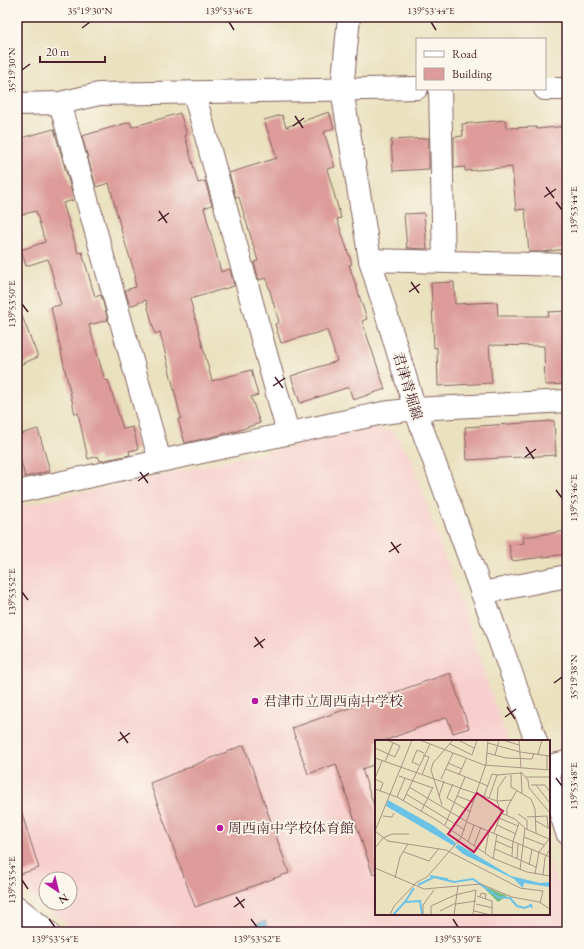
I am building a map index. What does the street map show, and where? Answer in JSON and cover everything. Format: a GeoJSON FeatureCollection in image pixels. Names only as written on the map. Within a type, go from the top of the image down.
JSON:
{"type":"FeatureCollection","features":[{"type":"Feature","properties":{"kind":"street","name":"君津青堀線"},"geometry":{"type":"LineString","coordinates":[[348,17],[342,90],[370,260],[415,409],[536,740]]}},
{"type":"Feature","properties":{"kind":"street"},"geometry":{"type":"LineString","coordinates":[[17,104],[60,103],[99,94],[416,88]]}},
{"type":"Feature","properties":{"kind":"street"},"geometry":{"type":"LineString","coordinates":[[546,89],[567,89]]}},
{"type":"Feature","properties":{"kind":"street"},"geometry":{"type":"LineString","coordinates":[[440,90],[444,262]]}},
{"type":"Feature","properties":{"kind":"street"},"geometry":{"type":"LineString","coordinates":[[194,93],[288,433]]}},
{"type":"Feature","properties":{"kind":"street"},"geometry":{"type":"LineString","coordinates":[[60,103],[160,461]]}},
{"type":"Feature","properties":{"kind":"street"},"geometry":{"type":"LineString","coordinates":[[370,260],[567,265]]}},
{"type":"Feature","properties":{"kind":"street"},"geometry":{"type":"LineString","coordinates":[[17,492],[383,413],[415,409],[567,401]]}},
{"type":"Feature","properties":{"kind":"street"},"geometry":{"type":"LineString","coordinates":[[482,593],[567,576]]}},
{"type":"Feature","properties":{"kind":"street"},"geometry":{"type":"LineString","coordinates":[[550,766],[567,762]]}},
{"type":"Feature","properties":{"kind":"street"},"geometry":{"type":"LineString","coordinates":[[550,780],[567,833]]}},
{"type":"Feature","properties":{"kind":"street"},"geometry":{"type":"LineString","coordinates":[[17,907],[48,932]]}},
{"type":"Feature","properties":{"kind":"shaded area","name":"君津市立周西南中学校"},"geometry":{"type":"Polygon","coordinates":[[[372,429],[392,431],[411,459],[508,740],[375,740],[375,915],[550,915],[550,862],[566,907],[566,917],[558,929],[552,932],[76,932],[50,911],[78,911],[78,871],[38,871],[38,901],[17,884],[17,507],[372,429]]]}},
{"type":"Feature","properties":{"kind":"water"},"geometry":{"type":"Polygon","coordinates":[[[265,921],[269,932],[235,932],[265,921]]]}},
{"type":"Feature","properties":{"kind":"building"},"geometry":{"type":"Polygon","coordinates":[[[329,112],[334,128],[324,132],[335,167],[327,169],[341,218],[337,219],[352,264],[349,265],[367,319],[362,321],[385,389],[353,400],[349,387],[300,403],[291,376],[337,361],[327,330],[281,343],[275,324],[279,322],[266,278],[259,280],[254,262],[258,261],[239,197],[236,198],[229,173],[277,158],[264,120],[282,115],[286,127],[329,112]]]}},
{"type":"Feature","properties":{"kind":"building"},"geometry":{"type":"Polygon","coordinates":[[[180,113],[187,135],[185,136],[198,183],[205,181],[212,205],[204,208],[221,272],[230,269],[234,286],[190,299],[212,381],[251,370],[258,395],[251,397],[260,423],[234,432],[185,443],[178,419],[181,418],[160,332],[155,334],[146,300],[130,306],[125,290],[136,287],[134,278],[136,277],[122,233],[109,183],[96,187],[82,136],[130,122],[132,127],[180,113]]]}},
{"type":"Feature","properties":{"kind":"building"},"geometry":{"type":"Polygon","coordinates":[[[505,120],[506,128],[536,127],[537,129],[567,126],[567,249],[529,252],[525,209],[516,210],[512,167],[465,171],[465,167],[454,168],[454,137],[463,136],[462,124],[505,120]]]}},
{"type":"Feature","properties":{"kind":"building"},"geometry":{"type":"Polygon","coordinates":[[[54,129],[74,200],[63,203],[78,253],[82,252],[95,297],[101,295],[108,320],[89,325],[105,381],[108,380],[123,429],[133,427],[138,449],[129,451],[130,455],[100,461],[98,456],[88,459],[78,413],[75,414],[51,307],[61,305],[48,259],[26,266],[21,250],[45,242],[36,211],[17,216],[17,139],[54,129]]]}},
{"type":"Feature","properties":{"kind":"building"},"geometry":{"type":"Polygon","coordinates":[[[429,138],[429,169],[393,171],[391,140],[429,138]]]}},
{"type":"Feature","properties":{"kind":"building"},"geometry":{"type":"Polygon","coordinates":[[[424,213],[427,249],[407,248],[404,214],[424,213]]]}},
{"type":"Feature","properties":{"kind":"building"},"geometry":{"type":"Polygon","coordinates":[[[454,282],[455,304],[497,302],[498,316],[549,316],[548,312],[567,311],[567,384],[545,385],[544,346],[489,345],[492,383],[438,386],[437,347],[434,348],[431,283],[454,282]]]}},
{"type":"Feature","properties":{"kind":"building"},"geometry":{"type":"Polygon","coordinates":[[[18,306],[38,357],[17,366],[17,307],[18,306]]]}},
{"type":"Feature","properties":{"kind":"building"},"geometry":{"type":"Polygon","coordinates":[[[554,421],[556,455],[467,460],[465,427],[554,421]]]}},
{"type":"Feature","properties":{"kind":"building"},"geometry":{"type":"Polygon","coordinates":[[[38,429],[50,471],[25,477],[17,447],[17,435],[38,429]]]}},
{"type":"Feature","properties":{"kind":"building"},"geometry":{"type":"Polygon","coordinates":[[[567,531],[567,554],[512,561],[509,545],[524,543],[523,537],[567,531]]]}},
{"type":"Feature","properties":{"kind":"building"},"geometry":{"type":"Polygon","coordinates":[[[450,673],[469,728],[453,733],[447,717],[387,740],[375,740],[375,764],[362,769],[375,809],[375,874],[373,875],[336,764],[308,774],[292,728],[450,673]]]}},
{"type":"Feature","properties":{"kind":"building","name":"周西南中学校体育館"},"geometry":{"type":"Polygon","coordinates":[[[244,745],[289,873],[195,907],[150,783],[244,745]]]}},
{"type":"Feature","properties":{"kind":"building"},"geometry":{"type":"Polygon","coordinates":[[[21,811],[39,868],[17,875],[17,812],[21,811]]]}},
{"type":"Feature","properties":{"kind":"place","name":"君津市立周西南中学校"},"geometry":{"type":"Point","coordinates":[255,701]}},
{"type":"Feature","properties":{"kind":"place","name":"周西南中学校体育館"},"geometry":{"type":"Point","coordinates":[220,828]}}]}
